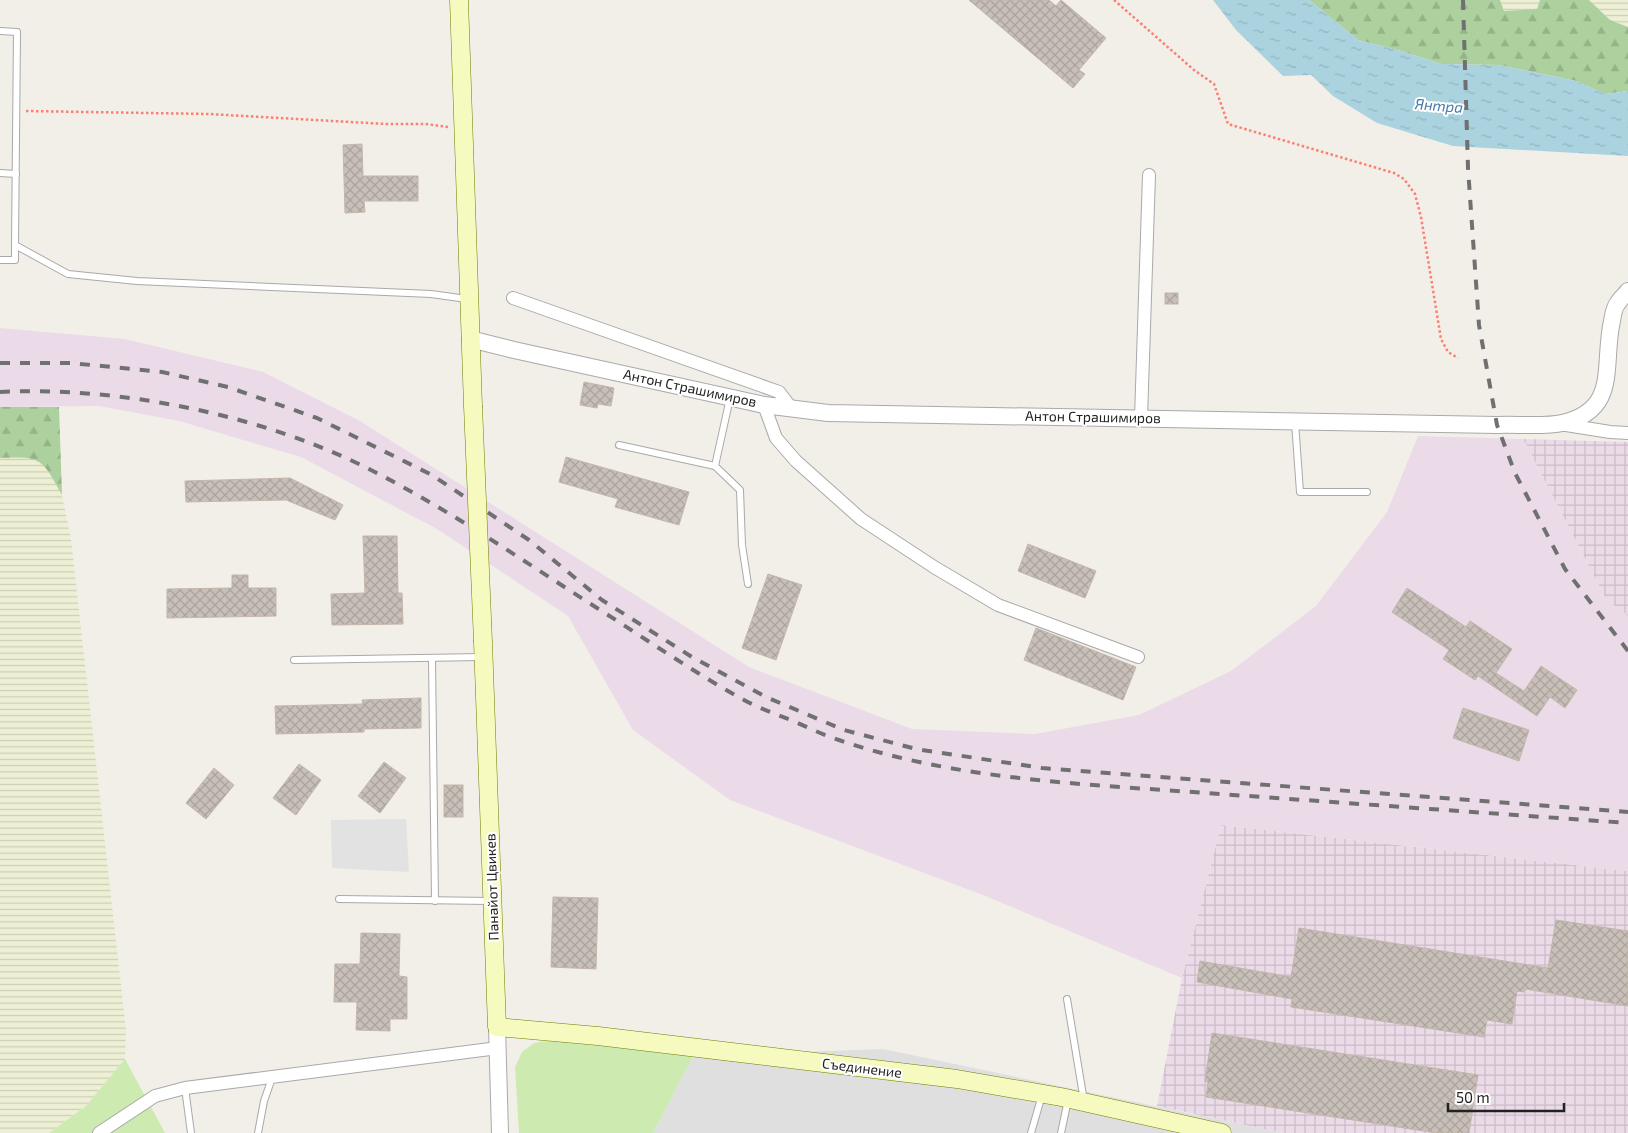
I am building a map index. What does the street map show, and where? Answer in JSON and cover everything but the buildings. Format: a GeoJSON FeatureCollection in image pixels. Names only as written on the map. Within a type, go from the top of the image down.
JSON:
{"type":"FeatureCollection","features":[{"type":"Feature","properties":{"kind":"main road","name":"Панайот Цвикев"},"geometry":{"type":"LineString","coordinates":[[459,0],[470,339],[497,1027]]}},
{"type":"Feature","properties":{"kind":"main road","name":"Съединение"},"geometry":{"type":"LineString","coordinates":[[497,1027],[598,1036],[957,1078],[1076,1101],[1222,1133]]}},
{"type":"Feature","properties":{"kind":"street"},"geometry":{"type":"LineString","coordinates":[[1141,418],[1149,175]]}},
{"type":"Feature","properties":{"kind":"street","name":"Антон Страшимиров"},"geometry":{"type":"LineString","coordinates":[[470,339],[764,405],[828,413],[1560,424],[1582,417],[1593,409],[1602,396],[1606,382],[1610,328],[1613,315],[1617,303],[1628,291]]}},
{"type":"Feature","properties":{"kind":"street"},"geometry":{"type":"LineString","coordinates":[[513,298],[779,392],[792,409]]}},
{"type":"Feature","properties":{"kind":"street"},"geometry":{"type":"LineString","coordinates":[[764,405],[776,438],[796,461],[861,519],[934,567],[998,605],[1138,657]]}},
{"type":"Feature","properties":{"kind":"street"},"geometry":{"type":"LineString","coordinates":[[1560,424],[1628,433]]}},
{"type":"Feature","properties":{"kind":"street","name":"Панайот Цвикев"},"geometry":{"type":"LineString","coordinates":[[497,1027],[500,1133]]}},
{"type":"Feature","properties":{"kind":"street"},"geometry":{"type":"LineString","coordinates":[[99,1133],[155,1096],[185,1088],[498,1048]]}},
{"type":"Feature","properties":{"kind":"lane"},"geometry":{"type":"LineString","coordinates":[[0,31],[17,32],[15,260],[0,260]]}},
{"type":"Feature","properties":{"kind":"lane"},"geometry":{"type":"LineString","coordinates":[[0,173],[16,174]]}},
{"type":"Feature","properties":{"kind":"lane"},"geometry":{"type":"LineString","coordinates":[[15,245],[68,274],[137,281],[431,294],[469,300]]}},
{"type":"Feature","properties":{"kind":"lane"},"geometry":{"type":"LineString","coordinates":[[715,466],[731,397]]}},
{"type":"Feature","properties":{"kind":"lane"},"geometry":{"type":"LineString","coordinates":[[1295,421],[1300,492],[1367,492]]}},
{"type":"Feature","properties":{"kind":"lane"},"geometry":{"type":"LineString","coordinates":[[619,445],[715,466],[740,490],[742,545],[748,584]]}},
{"type":"Feature","properties":{"kind":"lane"},"geometry":{"type":"LineString","coordinates":[[294,660],[432,658],[483,650]]}},
{"type":"Feature","properties":{"kind":"lane"},"geometry":{"type":"LineString","coordinates":[[432,658],[435,901]]}},
{"type":"Feature","properties":{"kind":"lane"},"geometry":{"type":"LineString","coordinates":[[339,899],[492,901]]}},
{"type":"Feature","properties":{"kind":"lane"},"geometry":{"type":"LineString","coordinates":[[1061,1133],[1076,1101],[1067,1000]]}},
{"type":"Feature","properties":{"kind":"lane"},"geometry":{"type":"LineString","coordinates":[[258,1133],[264,1101],[272,1078]]}},
{"type":"Feature","properties":{"kind":"lane"},"geometry":{"type":"LineString","coordinates":[[185,1088],[191,1133]]}},
{"type":"Feature","properties":{"kind":"lane"},"geometry":{"type":"LineString","coordinates":[[1031,1133],[1042,1094]]}},
{"type":"Feature","properties":{"kind":"path"},"geometry":{"type":"LineString","coordinates":[[1114,0],[1194,70],[1214,84],[1228,124],[1394,172],[1404,179],[1414,194],[1421,217],[1441,339],[1448,352],[1458,358]]}},
{"type":"Feature","properties":{"kind":"path"},"geometry":{"type":"LineString","coordinates":[[17,111],[209,114],[386,124],[426,124],[463,130]]}},
{"type":"Feature","properties":{"kind":"shaded area"},"geometry":{"type":"Polygon","coordinates":[[[0,328],[125,339],[263,372],[360,421],[749,667],[912,729],[1035,734],[1139,715],[1231,671],[1316,606],[1387,512],[1418,436],[1523,439],[1606,599],[1628,616],[1628,871],[1221,825],[1182,978],[983,895],[730,800],[633,730],[568,616],[437,529],[301,457],[179,421],[99,406],[0,407],[0,328]]]}},
{"type":"Feature","properties":{"kind":"shaded area"},"geometry":{"type":"Polygon","coordinates":[[[1523,439],[1628,442],[1628,616],[1606,599],[1523,439]]]}},
{"type":"Feature","properties":{"kind":"shaded area"},"geometry":{"type":"Polygon","coordinates":[[[406,819],[409,872],[332,868],[331,820],[406,819]]]}},
{"type":"Feature","properties":{"kind":"shaded area"},"geometry":{"type":"Polygon","coordinates":[[[1221,825],[1628,871],[1628,1133],[1283,1133],[1157,1106],[1182,978],[1221,825]]]}},
{"type":"Feature","properties":{"kind":"shaded area"},"geometry":{"type":"Polygon","coordinates":[[[883,1049],[1283,1133],[653,1133],[693,1056],[883,1049]]]}},
{"type":"Feature","properties":{"kind":"green space"},"geometry":{"type":"Polygon","coordinates":[[[1309,0],[1500,0],[1504,11],[1537,9],[1540,0],[1589,0],[1610,20],[1628,27],[1628,91],[1605,94],[1576,81],[1498,65],[1441,64],[1358,40],[1309,0]]]}},
{"type":"Feature","properties":{"kind":"green space"},"geometry":{"type":"Polygon","coordinates":[[[1500,0],[1540,0],[1537,9],[1504,11],[1500,0]]]}},
{"type":"Feature","properties":{"kind":"green space"},"geometry":{"type":"Polygon","coordinates":[[[1589,0],[1628,0],[1628,27],[1610,20],[1589,0]]]}},
{"type":"Feature","properties":{"kind":"green space"},"geometry":{"type":"Polygon","coordinates":[[[0,407],[59,407],[62,495],[50,474],[39,462],[25,458],[0,458],[0,407]]]}},
{"type":"Feature","properties":{"kind":"green space"},"geometry":{"type":"Polygon","coordinates":[[[23,457],[36,459],[46,466],[62,495],[71,539],[126,1030],[125,1059],[86,1106],[49,1133],[0,1133],[0,458],[23,457]]]}},
{"type":"Feature","properties":{"kind":"green space"},"geometry":{"type":"Polygon","coordinates":[[[553,1040],[693,1056],[653,1133],[519,1133],[515,1067],[522,1052],[534,1043],[553,1040]]]}},
{"type":"Feature","properties":{"kind":"green space"},"geometry":{"type":"Polygon","coordinates":[[[125,1059],[165,1133],[49,1133],[86,1106],[125,1059]]]}},
{"type":"Feature","properties":{"kind":"water","name":"Янтра"},"geometry":{"type":"Polygon","coordinates":[[[1213,0],[1309,0],[1358,40],[1441,64],[1498,65],[1576,81],[1605,94],[1628,91],[1628,156],[1453,146],[1377,123],[1333,96],[1311,75],[1283,76],[1236,30],[1213,0]]]}},
{"type":"Feature","properties":{"kind":"railway"},"geometry":{"type":"LineString","coordinates":[[1463,0],[1468,168],[1479,325],[1497,425],[1515,473],[1565,569],[1628,651]]}},
{"type":"Feature","properties":{"kind":"railway"},"geometry":{"type":"LineString","coordinates":[[0,363],[71,363],[162,372],[228,387],[317,418],[432,475],[529,540],[602,600],[692,657],[766,697],[844,730],[916,749],[1042,768],[1628,812]]}},
{"type":"Feature","properties":{"kind":"railway"},"geometry":{"type":"LineString","coordinates":[[0,392],[45,391],[141,399],[237,419],[283,433],[328,450],[398,484],[456,518],[688,667],[744,700],[827,736],[883,753],[928,764],[974,772],[1067,783],[1628,823]]}}]}
